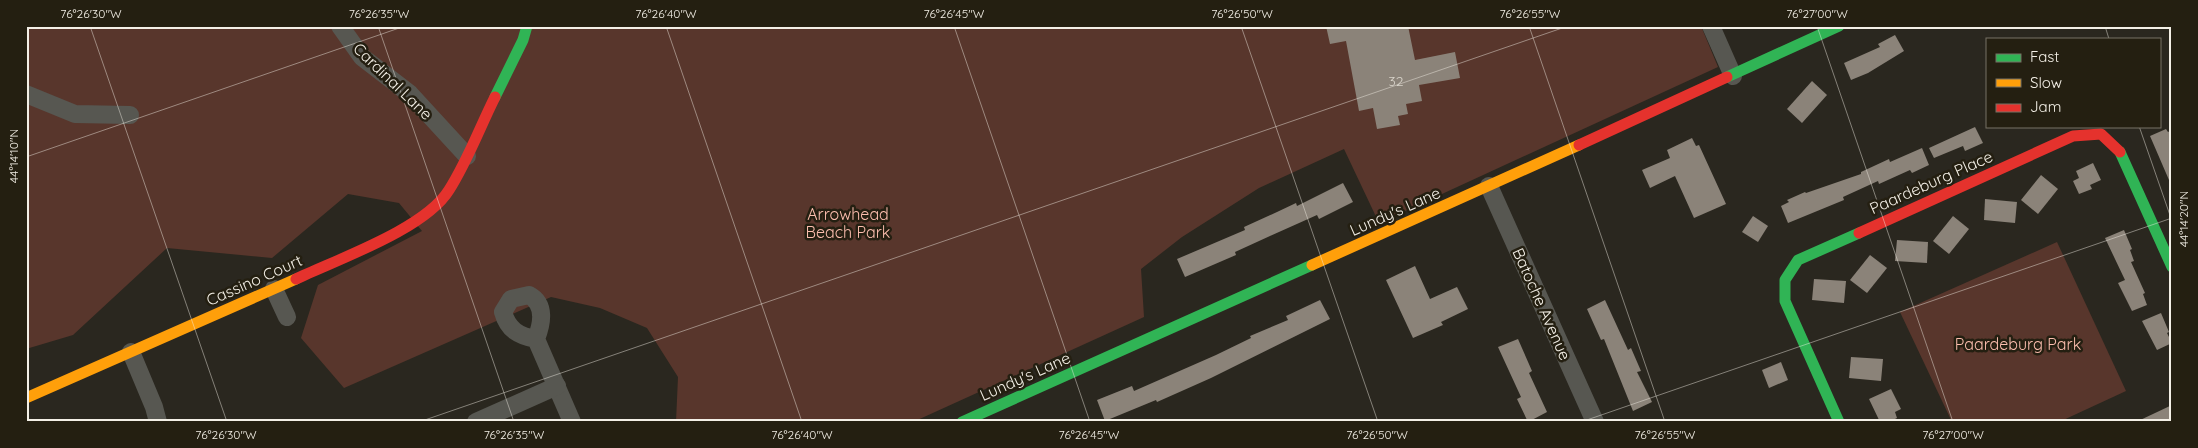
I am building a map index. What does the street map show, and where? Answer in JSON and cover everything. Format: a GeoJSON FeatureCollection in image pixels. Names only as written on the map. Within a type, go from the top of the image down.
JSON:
{"type":"FeatureCollection","features":[{"type":"Feature","properties":{"kind":"street","name":"Cardinal Lane"},"geometry":{"type":"LineString","coordinates":[[340,26],[362,56],[410,94],[467,156]]}},
{"type":"Feature","properties":{"kind":"street","name":"Cassino Court"},"geometry":{"type":"LineString","coordinates":[[26,398],[274,289],[404,229],[428,214],[449,191],[523,40],[527,26]]}},
{"type":"Feature","properties":{"kind":"street"},"geometry":{"type":"LineString","coordinates":[[1712,26],[1733,76]]}},
{"type":"Feature","properties":{"kind":"street","name":"Lundy's Lane"},"geometry":{"type":"LineString","coordinates":[[962,422],[1733,76],[1839,26]]}},
{"type":"Feature","properties":{"kind":"street"},"geometry":{"type":"LineString","coordinates":[[26,94],[76,114],[130,115]]}},
{"type":"Feature","properties":{"kind":"street","name":"Paardeburg Place"},"geometry":{"type":"LineString","coordinates":[[1839,422],[1785,301],[1786,280],[1798,260],[2072,136],[2101,134],[2120,152],[2172,267]]}},
{"type":"Feature","properties":{"kind":"street","name":"Batoche Avenue"},"geometry":{"type":"LineString","coordinates":[[1489,186],[1595,422]]}},
{"type":"Feature","properties":{"kind":"street"},"geometry":{"type":"LineString","coordinates":[[274,289],[287,317]]}},
{"type":"Feature","properties":{"kind":"street"},"geometry":{"type":"LineString","coordinates":[[536,340],[572,422]]}},
{"type":"Feature","properties":{"kind":"street"},"geometry":{"type":"LineString","coordinates":[[131,352],[154,407],[158,422]]}},
{"type":"Feature","properties":{"kind":"street"},"geometry":{"type":"LineString","coordinates":[[476,422],[557,386]]}},
{"type":"Feature","properties":{"kind":"green space","name":"Arrowhead Beach Park"},"geometry":{"type":"Polygon","coordinates":[[[26,26],[1701,26],[1718,67],[1379,223],[1344,149],[1259,188],[1182,237],[1141,269],[1144,317],[913,422],[676,422],[678,377],[647,328],[600,308],[551,297],[344,388],[301,338],[318,285],[422,231],[399,203],[348,194],[272,258],[167,248],[73,335],[26,349],[26,26]]]}},
{"type":"Feature","properties":{"kind":"green space","name":"Paardeburg Park"},"geometry":{"type":"Polygon","coordinates":[[[2057,242],[2126,391],[2059,422],[1952,422],[1900,312],[2057,242]]]}},
{"type":"Feature","properties":{"kind":"building"},"geometry":{"type":"Polygon","coordinates":[[[1326,26],[1408,26],[1415,60],[1455,52],[1460,78],[1419,85],[1422,101],[1406,104],[1408,114],[1398,116],[1400,125],[1377,129],[1373,108],[1359,111],[1346,41],[1330,44],[1326,26]]]}},
{"type":"Feature","properties":{"kind":"building"},"geometry":{"type":"Polygon","coordinates":[[[1895,35],[1904,51],[1868,73],[1851,80],[1844,63],[1880,47],[1878,44],[1895,35]]]}},
{"type":"Feature","properties":{"kind":"building"},"geometry":{"type":"Polygon","coordinates":[[[1812,81],[1827,95],[1802,123],[1787,109],[1812,81]]]}},
{"type":"Feature","properties":{"kind":"building"},"geometry":{"type":"Polygon","coordinates":[[[1975,127],[1983,143],[1965,151],[1963,146],[1934,158],[1929,148],[1975,127]]]}},
{"type":"Feature","properties":{"kind":"building"},"geometry":{"type":"Polygon","coordinates":[[[2166,129],[2168,132],[2172,130],[2172,187],[2150,136],[2166,129]]]}},
{"type":"Feature","properties":{"kind":"building"},"geometry":{"type":"Polygon","coordinates":[[[1692,138],[1696,146],[1699,145],[1726,204],[1694,218],[1675,176],[1650,188],[1642,170],[1670,158],[1667,150],[1692,138]]]}},
{"type":"Feature","properties":{"kind":"building"},"geometry":{"type":"Polygon","coordinates":[[[1922,148],[1929,165],[1912,173],[1910,170],[1879,184],[1878,181],[1843,197],[1844,200],[1788,223],[1781,206],[1789,202],[1787,200],[1805,192],[1861,174],[1861,172],[1889,159],[1890,162],[1922,148]]]}},
{"type":"Feature","properties":{"kind":"building"},"geometry":{"type":"Polygon","coordinates":[[[2093,163],[2101,180],[2090,185],[2092,189],[2079,194],[2073,181],[2079,178],[2076,171],[2093,163]]]}},
{"type":"Feature","properties":{"kind":"building"},"geometry":{"type":"Polygon","coordinates":[[[2041,175],[2058,189],[2038,214],[2021,200],[2041,175]]]}},
{"type":"Feature","properties":{"kind":"building"},"geometry":{"type":"Polygon","coordinates":[[[1343,183],[1353,202],[1319,219],[1317,215],[1235,252],[1236,255],[1185,277],[1177,259],[1245,230],[1244,227],[1296,203],[1297,206],[1343,183]]]}},
{"type":"Feature","properties":{"kind":"building"},"geometry":{"type":"Polygon","coordinates":[[[1985,199],[2017,202],[2015,223],[1984,220],[1985,199]]]}},
{"type":"Feature","properties":{"kind":"building"},"geometry":{"type":"Polygon","coordinates":[[[1753,216],[1768,226],[1758,242],[1742,232],[1753,216]]]}},
{"type":"Feature","properties":{"kind":"building"},"geometry":{"type":"Polygon","coordinates":[[[1953,216],[1969,229],[1949,254],[1933,241],[1953,216]]]}},
{"type":"Feature","properties":{"kind":"building"},"geometry":{"type":"Polygon","coordinates":[[[2124,230],[2132,249],[2130,250],[2134,261],[2131,262],[2145,293],[2143,294],[2147,305],[2132,311],[2118,283],[2125,280],[2105,238],[2124,230]]]}},
{"type":"Feature","properties":{"kind":"building"},"geometry":{"type":"Polygon","coordinates":[[[1897,240],[1928,242],[1927,263],[1895,261],[1897,240]]]}},
{"type":"Feature","properties":{"kind":"building"},"geometry":{"type":"Polygon","coordinates":[[[1870,255],[1887,268],[1867,293],[1850,280],[1870,255]]]}},
{"type":"Feature","properties":{"kind":"building"},"geometry":{"type":"Polygon","coordinates":[[[1415,266],[1430,299],[1457,287],[1468,309],[1441,322],[1443,325],[1413,338],[1386,280],[1415,266]]]}},
{"type":"Feature","properties":{"kind":"building"},"geometry":{"type":"Polygon","coordinates":[[[1814,279],[1846,281],[1844,303],[1812,300],[1814,279]]]}},
{"type":"Feature","properties":{"kind":"building"},"geometry":{"type":"Polygon","coordinates":[[[1320,300],[1330,319],[1211,378],[1157,402],[1156,400],[1105,421],[1097,400],[1132,386],[1134,391],[1216,355],[1251,338],[1250,336],[1288,320],[1286,316],[1320,300]]]}},
{"type":"Feature","properties":{"kind":"building"},"geometry":{"type":"Polygon","coordinates":[[[1605,300],[1628,350],[1631,348],[1641,371],[1637,372],[1652,402],[1633,411],[1604,339],[1601,340],[1587,309],[1605,300]]]}},
{"type":"Feature","properties":{"kind":"building"},"geometry":{"type":"Polygon","coordinates":[[[2161,313],[2172,343],[2157,350],[2142,321],[2161,313]]]}},
{"type":"Feature","properties":{"kind":"building"},"geometry":{"type":"Polygon","coordinates":[[[1518,339],[1532,371],[1529,373],[1547,412],[1528,422],[1517,399],[1521,397],[1498,347],[1518,339]]]}},
{"type":"Feature","properties":{"kind":"building"},"geometry":{"type":"Polygon","coordinates":[[[1851,357],[1883,359],[1881,381],[1849,378],[1851,357]]]}},
{"type":"Feature","properties":{"kind":"building"},"geometry":{"type":"Polygon","coordinates":[[[1781,362],[1788,380],[1769,388],[1762,370],[1781,362]]]}},
{"type":"Feature","properties":{"kind":"building"},"geometry":{"type":"Polygon","coordinates":[[[1891,389],[1901,409],[1895,412],[1897,418],[1889,422],[1880,422],[1869,399],[1891,389]]]}},
{"type":"Feature","properties":{"kind":"building"},"geometry":{"type":"Polygon","coordinates":[[[2172,405],[2172,422],[2136,422],[2172,405]]]}},
{"type":"Feature","properties":{"kind":"traffic: fast"},"geometry":{"type":"LineString","coordinates":[[495,97],[523,40],[527,26]]}},
{"type":"Feature","properties":{"kind":"traffic: fast"},"geometry":{"type":"LineString","coordinates":[[1727,77],[1839,26]]}},
{"type":"Feature","properties":{"kind":"traffic: fast"},"geometry":{"type":"LineString","coordinates":[[2120,152],[2172,267]]}},
{"type":"Feature","properties":{"kind":"traffic: fast"},"geometry":{"type":"LineString","coordinates":[[1839,422],[1785,301],[1785,280],[1798,260],[1859,233]]}},
{"type":"Feature","properties":{"kind":"traffic: fast"},"geometry":{"type":"LineString","coordinates":[[962,422],[1312,265]]}},
{"type":"Feature","properties":{"kind":"traffic: slow"},"geometry":{"type":"LineString","coordinates":[[1312,265],[1579,145]]}},
{"type":"Feature","properties":{"kind":"traffic: slow"},"geometry":{"type":"LineString","coordinates":[[26,398],[296,279]]}},
{"type":"Feature","properties":{"kind":"traffic: jam"},"geometry":{"type":"LineString","coordinates":[[1579,145],[1727,77]]}},
{"type":"Feature","properties":{"kind":"traffic: jam"},"geometry":{"type":"LineString","coordinates":[[296,279],[379,242],[421,218],[437,204],[449,190],[462,168],[495,97]]}},
{"type":"Feature","properties":{"kind":"traffic: jam"},"geometry":{"type":"LineString","coordinates":[[1859,233],[2073,136],[2101,134],[2120,152]]}}]}
